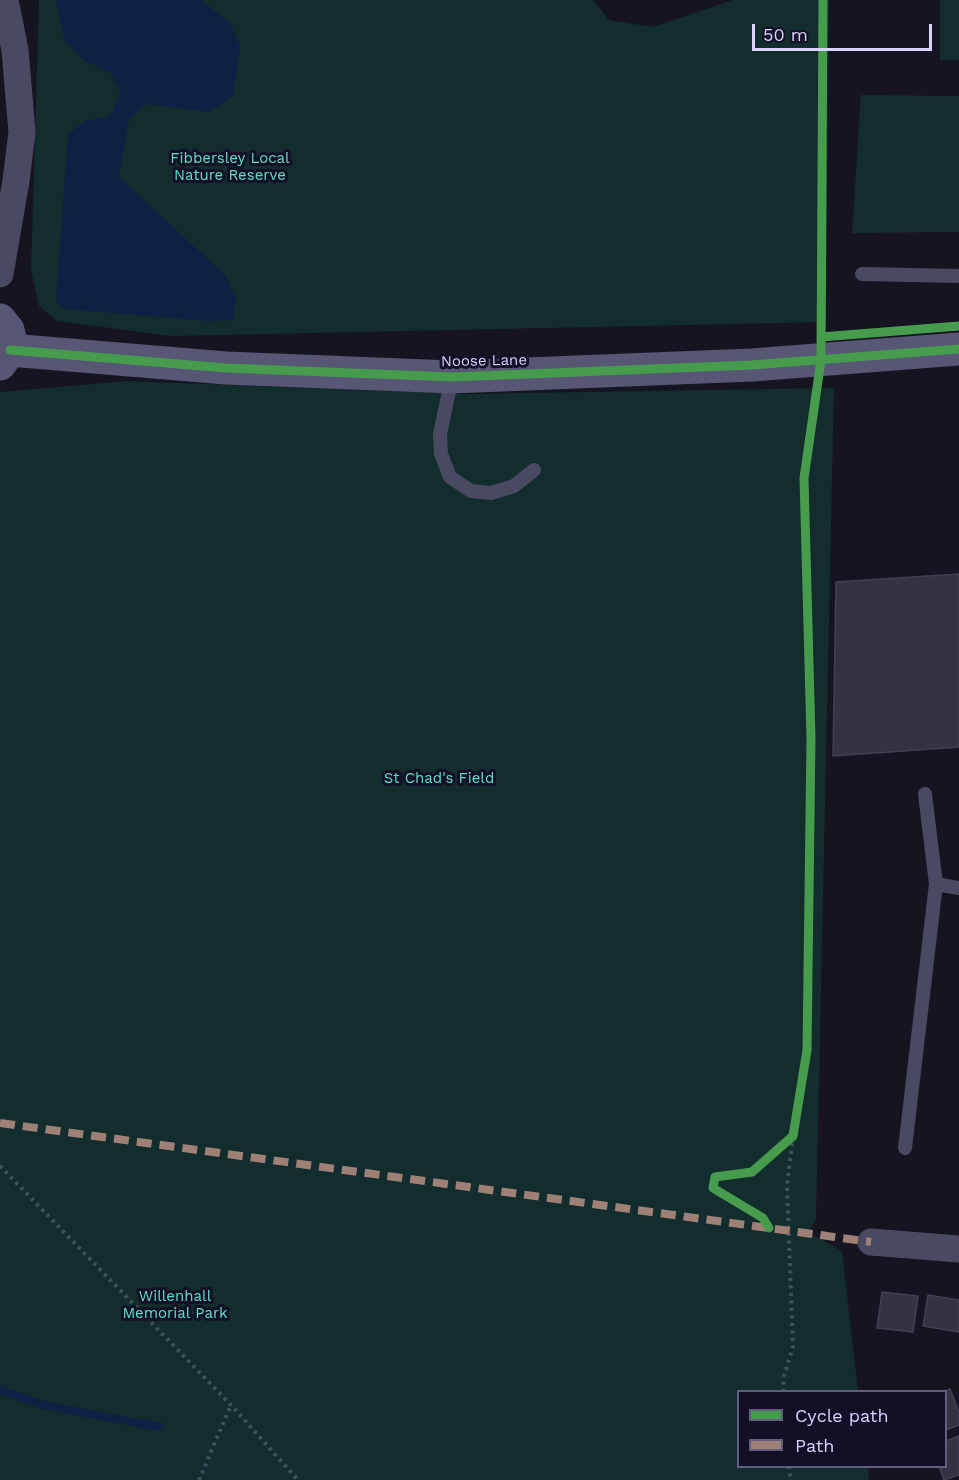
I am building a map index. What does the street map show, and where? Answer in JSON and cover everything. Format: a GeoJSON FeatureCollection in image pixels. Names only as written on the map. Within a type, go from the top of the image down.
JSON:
{"type":"FeatureCollection","features":[{"type":"Feature","properties":{"kind":"street"},"geometry":{"type":"LineString","coordinates":[[0,274],[22,132],[21,93],[4,5]]}},
{"type":"Feature","properties":{"kind":"street","name":"Noose Lane"},"geometry":{"type":"LineString","coordinates":[[3,345],[226,368],[452,377],[752,365],[959,349]]}},
{"type":"Feature","properties":{"kind":"street"},"geometry":{"type":"LineString","coordinates":[[871,1242],[959,1249]]}},
{"type":"Feature","properties":{"kind":"lane"},"geometry":{"type":"LineString","coordinates":[[862,274],[959,276]]}},
{"type":"Feature","properties":{"kind":"lane"},"geometry":{"type":"LineString","coordinates":[[452,377],[440,434],[441,454],[450,477],[471,491],[491,493],[514,486],[534,470]]}},
{"type":"Feature","properties":{"kind":"lane"},"geometry":{"type":"LineString","coordinates":[[905,1148],[936,884],[925,794]]}},
{"type":"Feature","properties":{"kind":"lane"},"geometry":{"type":"LineString","coordinates":[[936,884],[959,888]]}},
{"type":"Feature","properties":{"kind":"path"},"geometry":{"type":"LineString","coordinates":[[783,1390],[784,1376],[793,1347],[788,1186],[795,1125]]}},
{"type":"Feature","properties":{"kind":"path"},"geometry":{"type":"LineString","coordinates":[[785,1143],[793,1136]]}},
{"type":"Feature","properties":{"kind":"path"},"geometry":{"type":"LineString","coordinates":[[0,1166],[231,1405],[298,1480]]}},
{"type":"Feature","properties":{"kind":"path"},"geometry":{"type":"LineString","coordinates":[[199,1480],[231,1405]]}},
{"type":"Feature","properties":{"kind":"green space","name":"Fibbersley Local Nature Reserve"},"geometry":{"type":"Polygon","coordinates":[[[39,0],[593,0],[609,20],[653,27],[733,0],[829,0],[826,322],[171,336],[57,321],[39,306],[31,271],[39,0]]]}},
{"type":"Feature","properties":{"kind":"green space"},"geometry":{"type":"Polygon","coordinates":[[[940,0],[959,0],[959,60],[940,60],[940,0]]]}},
{"type":"Feature","properties":{"kind":"green space"},"geometry":{"type":"Polygon","coordinates":[[[861,95],[959,96],[959,232],[852,233],[861,95]]]}},
{"type":"Feature","properties":{"kind":"green space","name":"St Chad's Field"},"geometry":{"type":"Polygon","coordinates":[[[128,381],[464,394],[834,388],[816,1220],[808,1232],[842,1251],[858,1390],[737,1390],[737,1468],[868,1468],[869,1480],[0,1480],[0,392],[128,381]]]}},
{"type":"Feature","properties":{"kind":"water"},"geometry":{"type":"Polygon","coordinates":[[[56,0],[201,0],[230,23],[240,46],[233,96],[209,112],[146,104],[129,119],[119,177],[225,275],[236,299],[233,320],[208,321],[64,309],[56,301],[68,135],[85,121],[110,116],[121,92],[110,72],[83,60],[64,39],[56,0]]]}},
{"type":"Feature","properties":{"kind":"building"},"geometry":{"type":"Polygon","coordinates":[[[959,574],[959,747],[833,756],[836,582],[959,574]]]}},
{"type":"Feature","properties":{"kind":"building"},"geometry":{"type":"Polygon","coordinates":[[[882,1292],[918,1296],[913,1332],[877,1328],[882,1292]]]}},
{"type":"Feature","properties":{"kind":"building"},"geometry":{"type":"Polygon","coordinates":[[[928,1295],[959,1300],[959,1332],[923,1326],[928,1295]]]}},
{"type":"Feature","properties":{"kind":"building"},"geometry":{"type":"Polygon","coordinates":[[[950,1389],[959,1412],[959,1425],[947,1430],[947,1390],[950,1389]]]}},
{"type":"Feature","properties":{"kind":"building"},"geometry":{"type":"Polygon","coordinates":[[[959,1436],[959,1475],[944,1480],[940,1468],[947,1468],[947,1441],[959,1436]]]}},
{"type":"Feature","properties":{"kind":"waterway"},"geometry":{"type":"LineString","coordinates":[[0,1390],[43,1405],[160,1427]]}},
{"type":"Feature","properties":{"kind":"marked path"},"geometry":{"type":"LineString","coordinates":[[0,1123],[871,1242]]}},
{"type":"Feature","properties":{"kind":"cycle path"},"geometry":{"type":"LineString","coordinates":[[769,1228],[763,1218],[713,1188],[715,1177],[752,1172],[793,1136],[807,1050],[811,738],[804,478],[821,360],[823,0]]}},
{"type":"Feature","properties":{"kind":"cycle path"},"geometry":{"type":"LineString","coordinates":[[821,337],[959,326]]}},
{"type":"Feature","properties":{"kind":"cycle path"},"geometry":{"type":"LineString","coordinates":[[10,350],[226,368],[452,377],[752,365],[959,349]]}},
{"type":"Feature","properties":{"kind":"park label","name":"Willenhall Memorial Park"},"geometry":{"type":"Point","coordinates":[175,1306]}}]}
